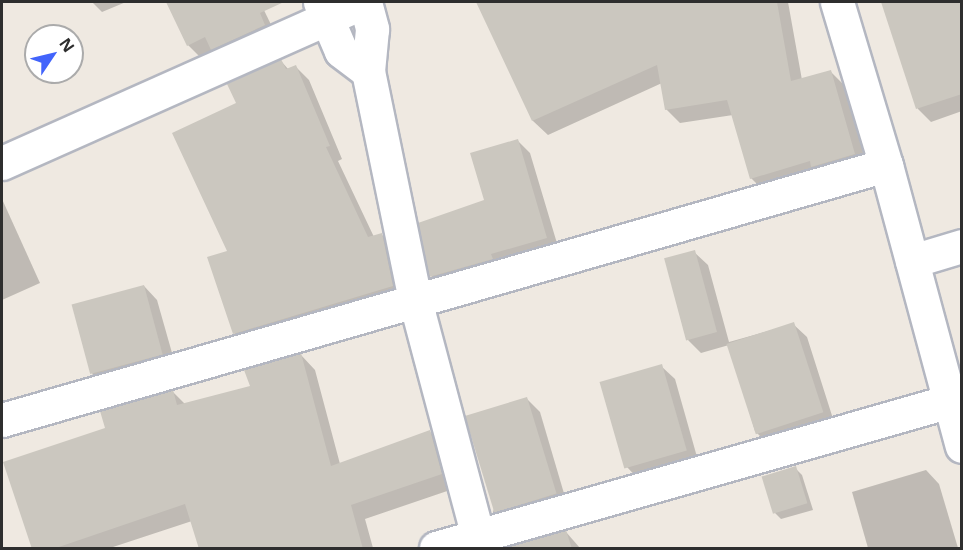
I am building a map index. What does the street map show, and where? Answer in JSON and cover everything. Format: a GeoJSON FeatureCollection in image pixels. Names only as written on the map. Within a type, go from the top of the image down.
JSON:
{"type":"FeatureCollection","features":[{"type":"Feature","properties":{"kind":"street"},"geometry":{"type":"LineString","coordinates":[[2,163],[324,10],[364,2],[372,29],[368,71],[415,300],[479,543]]}},
{"type":"Feature","properties":{"kind":"street"},"geometry":{"type":"LineString","coordinates":[[837,2],[886,165],[962,446]]}},
{"type":"Feature","properties":{"kind":"street"},"geometry":{"type":"LineString","coordinates":[[324,10],[341,51],[368,71]]}},
{"type":"Feature","properties":{"kind":"street"},"geometry":{"type":"LineString","coordinates":[[2,420],[886,165]]}},
{"type":"Feature","properties":{"kind":"street"},"geometry":{"type":"LineString","coordinates":[[912,261],[962,246]]}},
{"type":"Feature","properties":{"kind":"street"},"geometry":{"type":"LineString","coordinates":[[436,549],[479,543],[950,401]]}},
{"type":"Feature","properties":{"kind":"building"},"geometry":{"type":"Polygon","coordinates":[[[166,2],[284,2],[260,13],[265,25],[211,50],[205,37],[187,46],[166,2]]]}},
{"type":"Feature","properties":{"kind":"building"},"geometry":{"type":"Polygon","coordinates":[[[476,2],[777,2],[791,81],[831,70],[855,154],[811,167],[810,161],[750,179],[727,100],[665,110],[657,65],[532,121],[476,2]]]}},
{"type":"Feature","properties":{"kind":"building"},"geometry":{"type":"Polygon","coordinates":[[[881,2],[962,2],[962,94],[916,109],[881,2]]]}},
{"type":"Feature","properties":{"kind":"building"},"geometry":{"type":"Polygon","coordinates":[[[281,59],[286,69],[296,65],[330,146],[326,147],[368,237],[382,233],[393,286],[233,334],[207,257],[227,251],[172,133],[236,103],[227,84],[281,59]]]}},
{"type":"Feature","properties":{"kind":"building"},"geometry":{"type":"Polygon","coordinates":[[[518,139],[547,238],[491,254],[493,259],[429,277],[418,223],[484,200],[470,153],[518,139]]]}},
{"type":"Feature","properties":{"kind":"building"},"geometry":{"type":"Polygon","coordinates":[[[695,250],[717,332],[686,340],[664,258],[695,250]]]}},
{"type":"Feature","properties":{"kind":"building"},"geometry":{"type":"Polygon","coordinates":[[[144,285],[163,355],[90,374],[72,304],[144,285]]]}},
{"type":"Feature","properties":{"kind":"building"},"geometry":{"type":"Polygon","coordinates":[[[794,322],[823,412],[756,434],[726,344],[794,322]]]}},
{"type":"Feature","properties":{"kind":"building"},"geometry":{"type":"Polygon","coordinates":[[[301,353],[331,466],[430,430],[442,474],[351,505],[363,549],[199,549],[185,504],[53,549],[32,549],[3,462],[105,428],[100,411],[173,390],[177,405],[250,386],[244,370],[301,353]]]}},
{"type":"Feature","properties":{"kind":"building"},"geometry":{"type":"Polygon","coordinates":[[[662,364],[687,451],[624,468],[600,382],[662,364]]]}},
{"type":"Feature","properties":{"kind":"building"},"geometry":{"type":"Polygon","coordinates":[[[527,397],[557,494],[494,513],[465,416],[527,397]]]}},
{"type":"Feature","properties":{"kind":"building"},"geometry":{"type":"Polygon","coordinates":[[[796,466],[807,503],[773,514],[762,477],[796,466]]]}},
{"type":"Feature","properties":{"kind":"building"},"geometry":{"type":"Polygon","coordinates":[[[566,530],[572,549],[503,548],[566,530]]]}}]}
